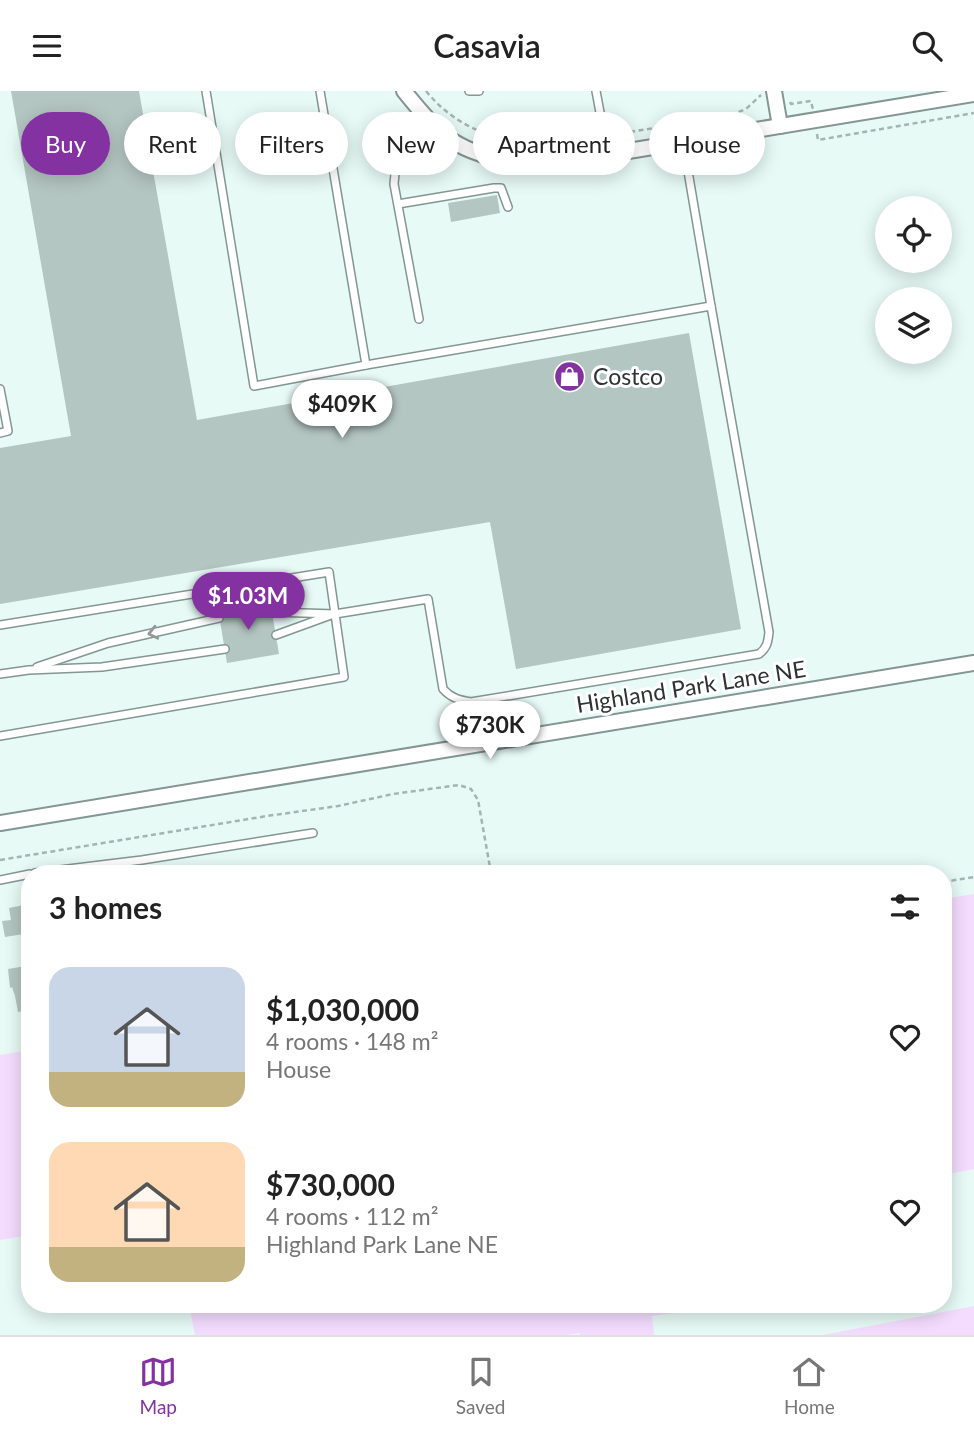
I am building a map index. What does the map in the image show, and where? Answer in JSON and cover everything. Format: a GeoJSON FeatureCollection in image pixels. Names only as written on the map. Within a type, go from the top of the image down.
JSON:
{"type":"FeatureCollection","features":[{"type":"Feature","properties":{"kind":"street"},"geometry":{"type":"LineString","coordinates":[[404,91],[422,112]]}},
{"type":"Feature","properties":{"kind":"street"},"geometry":{"type":"LineString","coordinates":[[767,93],[780,126]]}},
{"type":"Feature","properties":{"kind":"street"},"geometry":{"type":"LineString","coordinates":[[765,128],[972,93]]}},
{"type":"Feature","properties":{"kind":"street","name":"Highland Park Lane NE"},"geometry":{"type":"LineString","coordinates":[[0,823],[974,663]]}},
{"type":"Feature","properties":{"kind":"lane"},"geometry":{"type":"LineString","coordinates":[[206,91],[254,386],[711,306]]}},
{"type":"Feature","properties":{"kind":"lane"},"geometry":{"type":"LineString","coordinates":[[320,91],[366,365]]}},
{"type":"Feature","properties":{"kind":"lane"},"geometry":{"type":"LineString","coordinates":[[596,91],[600,112]]}},
{"type":"Feature","properties":{"kind":"lane"},"geometry":{"type":"LineString","coordinates":[[395,175],[394,184],[419,319]]}},
{"type":"Feature","properties":{"kind":"lane"},"geometry":{"type":"LineString","coordinates":[[276,635],[335,614],[428,599],[443,689],[458,700],[471,702],[759,655],[766,648],[769,632],[689,175]]}},
{"type":"Feature","properties":{"kind":"lane"},"geometry":{"type":"LineString","coordinates":[[398,204],[501,188],[508,207]]}},
{"type":"Feature","properties":{"kind":"lane"},"geometry":{"type":"LineString","coordinates":[[0,389],[8,431],[0,433]]}},
{"type":"Feature","properties":{"kind":"lane"},"geometry":{"type":"LineString","coordinates":[[0,625],[329,572],[344,677],[0,736]]}},
{"type":"Feature","properties":{"kind":"lane"},"geometry":{"type":"LineString","coordinates":[[272,612],[335,614]]}},
{"type":"Feature","properties":{"kind":"lane"},"geometry":{"type":"LineString","coordinates":[[29,670],[108,643],[219,618]]}},
{"type":"Feature","properties":{"kind":"lane"},"geometry":{"type":"LineString","coordinates":[[0,674],[102,667],[225,649]]}},
{"type":"Feature","properties":{"kind":"lane"},"geometry":{"type":"LineString","coordinates":[[103,865],[313,832]]}},
{"type":"Feature","properties":{"kind":"lane"},"geometry":{"type":"LineString","coordinates":[[0,880],[21,876]]}},
{"type":"Feature","properties":{"kind":"path"},"geometry":{"type":"LineString","coordinates":[[426,91],[460,122],[473,128]]}},
{"type":"Feature","properties":{"kind":"path"},"geometry":{"type":"LineString","coordinates":[[635,131],[727,116],[746,109],[767,93]]}},
{"type":"Feature","properties":{"kind":"path"},"geometry":{"type":"LineString","coordinates":[[789,99],[791,104],[811,101],[813,114]]}},
{"type":"Feature","properties":{"kind":"path"},"geometry":{"type":"LineString","coordinates":[[817,134],[818,140],[974,113]]}},
{"type":"Feature","properties":{"kind":"path"},"geometry":{"type":"LineString","coordinates":[[0,860],[459,785],[471,789],[478,800],[490,865]]}},
{"type":"Feature","properties":{"kind":"path"},"geometry":{"type":"LineString","coordinates":[[952,881],[974,877]]}},
{"type":"Feature","properties":{"kind":"shaded area"},"geometry":{"type":"Polygon","coordinates":[[[974,894],[974,1169],[952,1173],[952,898],[974,894]]]}},
{"type":"Feature","properties":{"kind":"shaded area"},"geometry":{"type":"Polygon","coordinates":[[[21,1052],[21,1236],[0,1240],[0,1055],[21,1052]]]}},
{"type":"Feature","properties":{"kind":"shaded area"},"geometry":{"type":"Polygon","coordinates":[[[974,1306],[974,1335],[823,1335],[938,1313],[952,1313],[952,1310],[974,1306]]]}},
{"type":"Feature","properties":{"kind":"shaded area"},"geometry":{"type":"Polygon","coordinates":[[[191,1313],[674,1313],[652,1316],[654,1335],[195,1335],[191,1313]]]}},
{"type":"Feature","properties":{"kind":"building","name":"Costco"},"geometry":{"type":"Polygon","coordinates":[[[11,91],[139,91],[143,112],[124,112],[124,175],[154,175],[197,420],[689,333],[741,629],[516,669],[490,522],[0,604],[0,448],[71,436],[26,175],[110,175],[110,112],[21,112],[21,148],[11,91]]]}},
{"type":"Feature","properties":{"kind":"building"},"geometry":{"type":"Polygon","coordinates":[[[497,195],[500,213],[451,222],[448,203],[497,195]]]}},
{"type":"Feature","properties":{"kind":"building"},"geometry":{"type":"Polygon","coordinates":[[[270,601],[279,654],[227,663],[218,609],[270,601]]]}},
{"type":"Feature","properties":{"kind":"building"},"geometry":{"type":"Polygon","coordinates":[[[21,906],[21,934],[5,937],[2,921],[11,920],[9,908],[21,906]]]}},
{"type":"Feature","properties":{"kind":"building"},"geometry":{"type":"Polygon","coordinates":[[[21,967],[21,1012],[18,1012],[12,987],[10,988],[8,969],[21,967]]]}},
{"type":"Feature","properties":{"kind":"place","name":"Costco"},"geometry":{"type":"Point","coordinates":[570,377]}}]}
